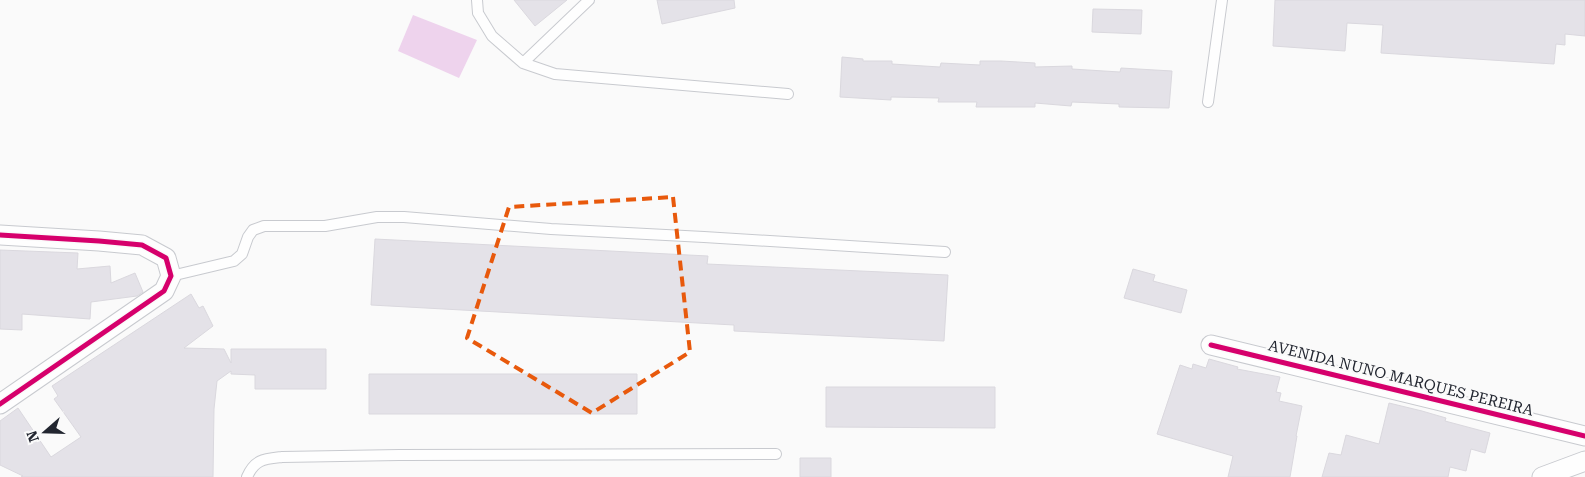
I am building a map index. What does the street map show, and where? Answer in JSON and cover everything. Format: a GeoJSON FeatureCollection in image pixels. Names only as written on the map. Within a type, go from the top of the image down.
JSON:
{"type":"FeatureCollection","features":[{"type":"Feature","properties":{"kind":"street"},"geometry":{"type":"LineString","coordinates":[[0,235],[99,241],[142,246],[166,258],[171,276],[164,291],[0,404]]}},
{"type":"Feature","properties":{"kind":"street","name":"AVENIDA NUNO MARQUES PEREIRA"},"geometry":{"type":"LineString","coordinates":[[1211,345],[1585,436]]}},
{"type":"Feature","properties":{"kind":"street"},"geometry":{"type":"LineString","coordinates":[[1542,477],[1585,462]]}},
{"type":"Feature","properties":{"kind":"lane"},"geometry":{"type":"LineString","coordinates":[[477,0],[478,13],[492,36],[523,63],[555,74],[788,94]]}},
{"type":"Feature","properties":{"kind":"lane"},"geometry":{"type":"LineString","coordinates":[[523,63],[589,0]]}},
{"type":"Feature","properties":{"kind":"lane"},"geometry":{"type":"LineString","coordinates":[[1208,102],[1222,0]]}},
{"type":"Feature","properties":{"kind":"lane"},"geometry":{"type":"LineString","coordinates":[[171,276],[234,261],[242,254],[248,237],[253,230],[264,226],[325,226],[377,217],[404,217],[551,229],[946,252]]}},
{"type":"Feature","properties":{"kind":"lane"},"geometry":{"type":"LineString","coordinates":[[247,477],[253,464],[263,459],[282,456],[776,454]]}},
{"type":"Feature","properties":{"kind":"highlighted area"},"geometry":{"type":"Polygon","coordinates":[[[673,197],[690,352],[592,413],[467,338],[509,207],[673,197]]]}},
{"type":"Feature","properties":{"kind":"shaded area"},"geometry":{"type":"Polygon","coordinates":[[[413,15],[477,40],[459,78],[398,51],[413,15]]]}},
{"type":"Feature","properties":{"kind":"building"},"geometry":{"type":"Polygon","coordinates":[[[514,0],[567,0],[535,26],[514,0]]]}},
{"type":"Feature","properties":{"kind":"building"},"geometry":{"type":"Polygon","coordinates":[[[657,0],[734,0],[735,8],[662,24],[657,0]]]}},
{"type":"Feature","properties":{"kind":"building"},"geometry":{"type":"Polygon","coordinates":[[[1275,0],[1585,0],[1585,36],[1565,34],[1565,45],[1556,44],[1554,64],[1381,53],[1383,25],[1347,23],[1345,51],[1273,46],[1275,0]]]}},
{"type":"Feature","properties":{"kind":"building"},"geometry":{"type":"Polygon","coordinates":[[[1093,9],[1142,10],[1141,34],[1092,32],[1093,9]]]}},
{"type":"Feature","properties":{"kind":"building"},"geometry":{"type":"Polygon","coordinates":[[[842,57],[863,59],[863,61],[892,61],[892,64],[940,67],[941,63],[980,65],[980,61],[1001,61],[1035,63],[1035,67],[1072,66],[1072,69],[1120,72],[1121,68],[1172,71],[1169,108],[1119,107],[1119,104],[1072,102],[1071,106],[1035,103],[1035,107],[976,107],[977,102],[938,102],[939,98],[891,97],[891,100],[840,97],[842,57]]]}},
{"type":"Feature","properties":{"kind":"building"},"geometry":{"type":"Polygon","coordinates":[[[375,239],[708,256],[707,264],[948,275],[944,341],[734,331],[734,325],[371,305],[375,239]]]}},
{"type":"Feature","properties":{"kind":"building"},"geometry":{"type":"Polygon","coordinates":[[[0,250],[78,253],[77,269],[110,266],[111,283],[135,273],[143,292],[137,296],[91,302],[90,319],[22,314],[22,330],[0,329],[0,250]]]}},
{"type":"Feature","properties":{"kind":"building"},"geometry":{"type":"Polygon","coordinates":[[[1133,269],[1155,275],[1153,281],[1187,290],[1181,313],[1124,298],[1133,269]]]}},
{"type":"Feature","properties":{"kind":"building"},"geometry":{"type":"Polygon","coordinates":[[[191,294],[199,308],[203,306],[213,326],[184,348],[224,349],[231,363],[231,349],[326,349],[326,389],[255,389],[255,375],[231,374],[231,371],[217,381],[214,409],[213,477],[21,477],[23,476],[0,465],[0,421],[18,408],[51,457],[81,437],[54,399],[58,396],[52,386],[191,294]]]}},
{"type":"Feature","properties":{"kind":"building"},"geometry":{"type":"Polygon","coordinates":[[[1209,359],[1238,367],[1237,369],[1280,377],[1276,392],[1281,393],[1279,401],[1302,406],[1290,477],[1228,477],[1233,456],[1157,434],[1180,365],[1192,369],[1193,364],[1206,368],[1209,359]]]}},
{"type":"Feature","properties":{"kind":"building"},"geometry":{"type":"Polygon","coordinates":[[[369,374],[637,374],[637,414],[369,414],[369,374]]]}},
{"type":"Feature","properties":{"kind":"building"},"geometry":{"type":"Polygon","coordinates":[[[826,387],[995,387],[995,428],[826,427],[826,387]]]}},
{"type":"Feature","properties":{"kind":"building"},"geometry":{"type":"Polygon","coordinates":[[[1389,403],[1446,418],[1445,421],[1490,433],[1485,453],[1471,449],[1466,471],[1450,467],[1448,477],[1322,477],[1329,453],[1341,455],[1346,435],[1379,444],[1389,403]]]}},
{"type":"Feature","properties":{"kind":"building"},"geometry":{"type":"Polygon","coordinates":[[[800,458],[831,458],[831,477],[800,477],[800,458]]]}},
{"type":"Feature","properties":{"kind":"cycle path"},"geometry":{"type":"LineString","coordinates":[[0,235],[142,245],[166,258],[171,276],[164,291],[0,404]]}},
{"type":"Feature","properties":{"kind":"cycle path"},"geometry":{"type":"LineString","coordinates":[[1211,345],[1585,436]]}}]}
